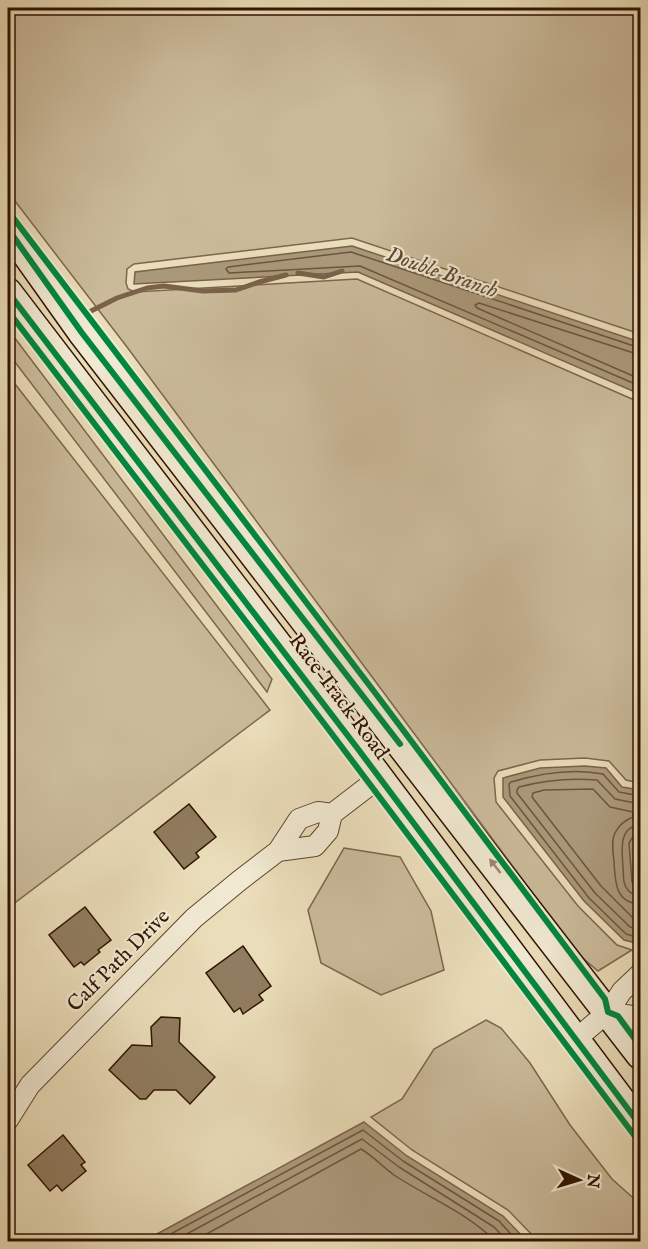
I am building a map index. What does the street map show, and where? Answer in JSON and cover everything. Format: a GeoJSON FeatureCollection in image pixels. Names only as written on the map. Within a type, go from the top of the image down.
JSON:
{"type":"FeatureCollection","features":[{"type":"Feature","properties":{"kind":"main road","name":"Race Track Road"},"geometry":{"type":"LineString","coordinates":[[8,229],[82,333],[640,1055]]}},
{"type":"Feature","properties":{"kind":"main road","name":"Race Track Road"},"geometry":{"type":"LineString","coordinates":[[10,295],[379,778],[640,1125]]}},
{"type":"Feature","properties":{"kind":"main road"},"geometry":{"type":"LineString","coordinates":[[137,462],[165,440]]}},
{"type":"Feature","properties":{"kind":"street","name":"Calf Path Drive"},"geometry":{"type":"LineString","coordinates":[[279,851],[315,846],[328,831],[332,814],[379,778]]}},
{"type":"Feature","properties":{"kind":"street","name":"Calf Path Drive"},"geometry":{"type":"LineString","coordinates":[[8,1120],[30,1085],[194,918],[279,851],[299,819],[318,812],[332,814]]}},
{"type":"Feature","properties":{"kind":"street"},"geometry":{"type":"LineString","coordinates":[[576,1039],[608,1012],[622,991],[640,974]]}},
{"type":"Feature","properties":{"kind":"street"},"geometry":{"type":"LineString","coordinates":[[608,1012],[633,1016],[640,1014]]}},
{"type":"Feature","properties":{"kind":"shaded area"},"geometry":{"type":"Polygon","coordinates":[[[8,8],[640,8],[640,334],[352,238],[134,264],[127,269],[126,283],[128,289],[135,292],[357,279],[632,399],[640,399],[640,783],[626,780],[609,761],[585,758],[540,760],[498,771],[494,778],[496,802],[578,906],[617,945],[632,950],[598,971],[578,954],[127,347],[8,192],[8,8]]]}},
{"type":"Feature","properties":{"kind":"shaded area"},"geometry":{"type":"Polygon","coordinates":[[[8,329],[272,679],[267,692],[8,353],[8,329]]]}},
{"type":"Feature","properties":{"kind":"shaded area"},"geometry":{"type":"Polygon","coordinates":[[[8,375],[270,710],[8,908],[8,375]]]}},
{"type":"Feature","properties":{"kind":"shaded area"},"geometry":{"type":"Polygon","coordinates":[[[344,848],[400,857],[431,911],[444,970],[381,995],[321,963],[308,910],[344,848]]]}},
{"type":"Feature","properties":{"kind":"shaded area"},"geometry":{"type":"Polygon","coordinates":[[[486,1020],[501,1028],[530,1063],[570,1125],[612,1179],[640,1204],[640,1241],[538,1241],[508,1210],[412,1150],[371,1117],[402,1099],[434,1049],[486,1020]]]}},
{"type":"Feature","properties":{"kind":"water"},"geometry":{"type":"Polygon","coordinates":[[[352,246],[640,342],[640,392],[635,392],[358,272],[134,284],[135,272],[352,246]]]}},
{"type":"Feature","properties":{"kind":"water"},"geometry":{"type":"Polygon","coordinates":[[[585,766],[606,768],[622,787],[640,790],[640,835],[635,843],[637,881],[640,882],[640,944],[624,940],[584,901],[503,797],[503,778],[540,768],[585,766]]]}},
{"type":"Feature","properties":{"kind":"water"},"geometry":{"type":"Polygon","coordinates":[[[364,1122],[407,1156],[503,1216],[527,1241],[144,1241],[364,1122]]]}},
{"type":"Feature","properties":{"kind":"building"},"geometry":{"type":"Polygon","coordinates":[[[189,804],[216,837],[196,853],[199,857],[184,869],[154,832],[189,804]]]}},
{"type":"Feature","properties":{"kind":"building"},"geometry":{"type":"Polygon","coordinates":[[[85,907],[111,940],[84,965],[81,962],[74,967],[49,935],[85,907]]]}},
{"type":"Feature","properties":{"kind":"building"},"geometry":{"type":"Polygon","coordinates":[[[243,946],[271,986],[259,995],[263,1000],[243,1014],[240,1008],[234,1012],[206,973],[243,946]]]}},
{"type":"Feature","properties":{"kind":"building"},"geometry":{"type":"Polygon","coordinates":[[[161,1017],[180,1018],[179,1042],[215,1077],[190,1104],[176,1090],[154,1090],[146,1099],[140,1099],[109,1070],[132,1045],[152,1046],[151,1027],[161,1017]]]}},
{"type":"Feature","properties":{"kind":"building"},"geometry":{"type":"Polygon","coordinates":[[[63,1135],[85,1162],[81,1165],[86,1171],[62,1191],[57,1185],[50,1191],[28,1165],[63,1135]]]}},
{"type":"Feature","properties":{"kind":"waterway","name":"Double Branch"},"geometry":{"type":"LineString","coordinates":[[298,273],[324,277],[342,271]]}},
{"type":"Feature","properties":{"kind":"waterway","name":"Double Branch"},"geometry":{"type":"LineString","coordinates":[[91,311],[117,298],[147,288],[164,286],[203,291],[236,290],[286,275]]}},
{"type":"Feature","properties":{"kind":"cycle path"},"geometry":{"type":"LineString","coordinates":[[8,211],[605,999],[608,1012],[618,1016],[640,1046]]}},
{"type":"Feature","properties":{"kind":"cycle path"},"geometry":{"type":"LineString","coordinates":[[8,229],[82,333],[400,744]]}},
{"type":"Feature","properties":{"kind":"cycle path"},"geometry":{"type":"LineString","coordinates":[[8,292],[358,749],[640,1125]]}},
{"type":"Feature","properties":{"kind":"cycle path"},"geometry":{"type":"LineString","coordinates":[[8,311],[326,726],[640,1143]]}}]}
